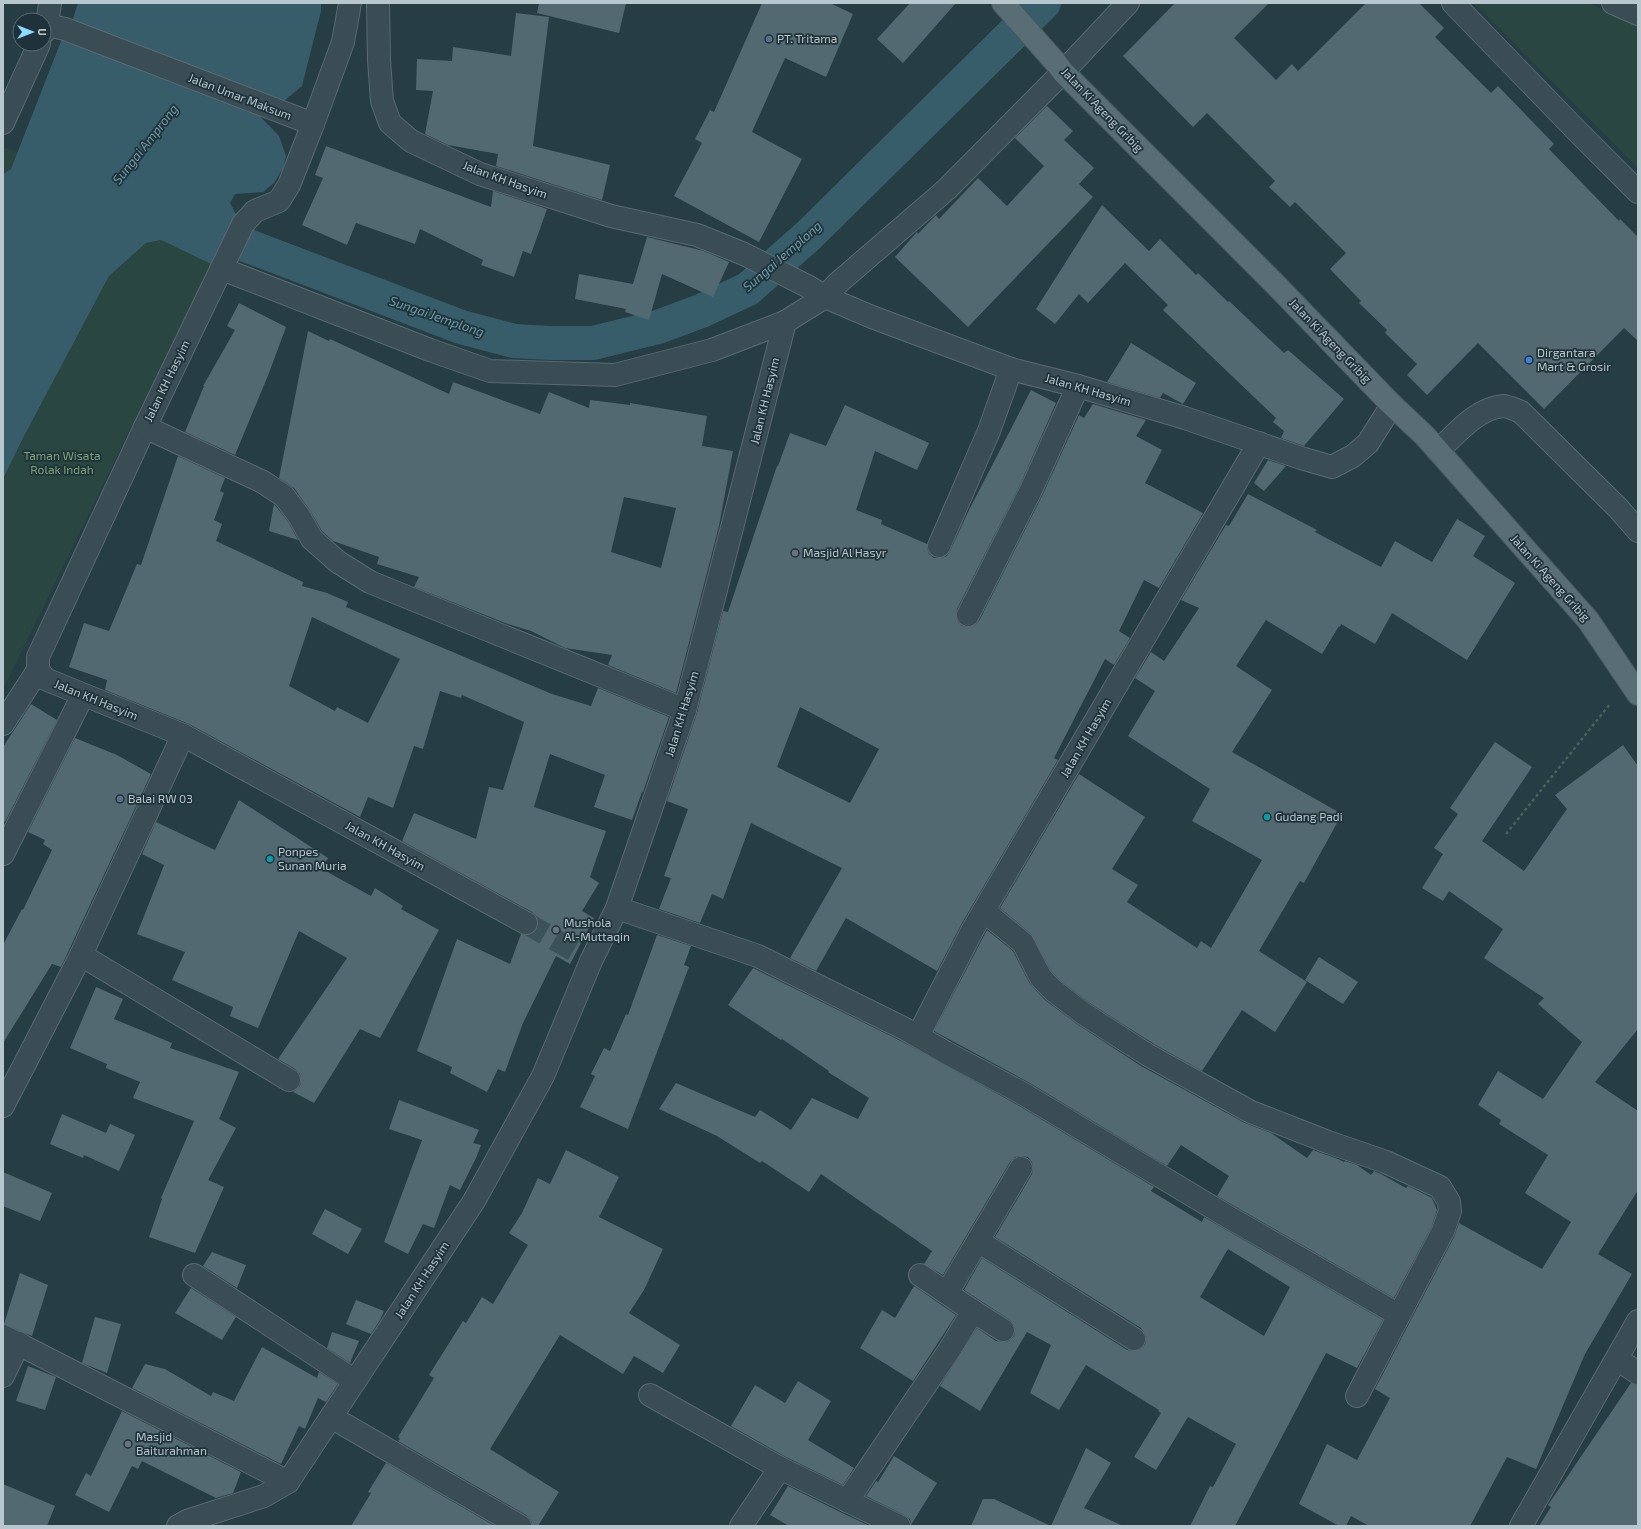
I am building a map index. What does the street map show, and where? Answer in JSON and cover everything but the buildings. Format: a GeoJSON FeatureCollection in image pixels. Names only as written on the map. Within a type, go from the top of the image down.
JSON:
{"type":"FeatureCollection","features":[{"type":"Feature","properties":{"kind":"main road","name":"Jalan Ki Ageng Gribig"},"geometry":{"type":"LineString","coordinates":[[1005,6],[1060,68],[1274,283],[1392,405],[1425,436],[1588,620],[1634,687]]}},
{"type":"Feature","properties":{"kind":"street"},"geometry":{"type":"LineString","coordinates":[[313,124],[343,42],[350,3]]}},
{"type":"Feature","properties":{"kind":"street","name":"Jalan KH Hasyim"},"geometry":{"type":"LineString","coordinates":[[378,3],[379,60],[382,101],[390,123],[411,141],[480,174],[611,216],[698,235],[744,254],[817,292],[872,317],[1011,369],[1078,386],[1185,418],[1301,458],[1332,467],[1354,456],[1368,443],[1392,405]]}},
{"type":"Feature","properties":{"kind":"street"},"geometry":{"type":"LineString","coordinates":[[223,267],[430,350],[490,371],[615,375],[712,350],[785,322],[817,292],[838,283],[947,190],[1060,68],[1128,3]]}},
{"type":"Feature","properties":{"kind":"street"},"geometry":{"type":"LineString","coordinates":[[1453,3],[1570,125],[1638,192]]}},
{"type":"Feature","properties":{"kind":"street"},"geometry":{"type":"LineString","coordinates":[[1613,3],[1638,14]]}},
{"type":"Feature","properties":{"kind":"street","name":"Jalan Umar Maksum"},"geometry":{"type":"LineString","coordinates":[[52,33],[313,124]]}},
{"type":"Feature","properties":{"kind":"street"},"geometry":{"type":"LineString","coordinates":[[3,123],[39,52]]}},
{"type":"Feature","properties":{"kind":"street","name":"Jalan KH Hasyim"},"geometry":{"type":"LineString","coordinates":[[313,124],[289,185],[278,201],[255,211],[243,224],[145,427],[38,657],[38,670],[45,679],[183,735],[526,923]]}},
{"type":"Feature","properties":{"kind":"street","name":"Jalan KH Hasyim"},"geometry":{"type":"LineString","coordinates":[[178,1526],[187,1521],[264,1496],[288,1482],[474,1201],[543,1076],[583,956],[617,908],[685,710],[785,322]]}},
{"type":"Feature","properties":{"kind":"street"},"geometry":{"type":"LineString","coordinates":[[939,546],[989,431],[1011,369]]}},
{"type":"Feature","properties":{"kind":"street"},"geometry":{"type":"LineString","coordinates":[[968,615],[1031,490],[1078,386]]}},
{"type":"Feature","properties":{"kind":"street"},"geometry":{"type":"LineString","coordinates":[[1438,451],[1470,422],[1487,410],[1504,406],[1521,412],[1618,508],[1638,531]]}},
{"type":"Feature","properties":{"kind":"street"},"geometry":{"type":"LineString","coordinates":[[145,427],[263,482],[284,496],[299,516],[312,539],[338,562],[370,582],[685,710]]}},
{"type":"Feature","properties":{"kind":"street","name":"Jalan KH Hasyim"},"geometry":{"type":"LineString","coordinates":[[918,1036],[973,929],[1259,443]]}},
{"type":"Feature","properties":{"kind":"street"},"geometry":{"type":"LineString","coordinates":[[3,724],[38,670]]}},
{"type":"Feature","properties":{"kind":"street"},"geometry":{"type":"LineString","coordinates":[[3,854],[83,695]]}},
{"type":"Feature","properties":{"kind":"street"},"geometry":{"type":"LineString","coordinates":[[3,1106],[81,955],[183,735]]}},
{"type":"Feature","properties":{"kind":"street"},"geometry":{"type":"LineString","coordinates":[[617,908],[758,956],[918,1036],[1022,1093],[1225,1215],[1399,1315]]}},
{"type":"Feature","properties":{"kind":"street"},"geometry":{"type":"LineString","coordinates":[[984,911],[1023,943],[1041,978],[1054,991],[1084,1014],[1148,1055],[1251,1112],[1328,1142],[1386,1162],[1440,1187],[1449,1202],[1450,1211],[1443,1231],[1357,1396]]}},
{"type":"Feature","properties":{"kind":"street"},"geometry":{"type":"LineString","coordinates":[[81,955],[289,1080]]}},
{"type":"Feature","properties":{"kind":"street"},"geometry":{"type":"LineString","coordinates":[[947,1293],[1021,1168]]}},
{"type":"Feature","properties":{"kind":"street"},"geometry":{"type":"LineString","coordinates":[[978,1241],[1134,1339]]}},
{"type":"Feature","properties":{"kind":"street"},"geometry":{"type":"LineString","coordinates":[[194,1275],[355,1381]]}},
{"type":"Feature","properties":{"kind":"street"},"geometry":{"type":"LineString","coordinates":[[920,1275],[1003,1330]]}},
{"type":"Feature","properties":{"kind":"street"},"geometry":{"type":"LineString","coordinates":[[847,1500],[950,1350],[973,1311]]}},
{"type":"Feature","properties":{"kind":"street"},"geometry":{"type":"LineString","coordinates":[[1521,1526],[1638,1321]]}},
{"type":"Feature","properties":{"kind":"street"},"geometry":{"type":"LineString","coordinates":[[3,1376],[11,1340],[288,1482]]}},
{"type":"Feature","properties":{"kind":"street"},"geometry":{"type":"LineString","coordinates":[[1617,1358],[1638,1373]]}},
{"type":"Feature","properties":{"kind":"street"},"geometry":{"type":"LineString","coordinates":[[650,1395],[780,1468],[899,1526]]}},
{"type":"Feature","properties":{"kind":"street"},"geometry":{"type":"LineString","coordinates":[[331,1417],[520,1526]]}},
{"type":"Feature","properties":{"kind":"street"},"geometry":{"type":"LineString","coordinates":[[741,1526],[780,1468]]}},
{"type":"Feature","properties":{"kind":"path"},"geometry":{"type":"LineString","coordinates":[[1506,834],[1634,687]]}},
{"type":"Feature","properties":{"kind":"green space"},"geometry":{"type":"Polygon","coordinates":[[[1474,3],[1588,3],[1638,25],[1638,168],[1474,3]]]}},
{"type":"Feature","properties":{"kind":"green space"},"geometry":{"type":"Polygon","coordinates":[[[6,148],[18,152],[11,169],[3,174],[3,150],[6,148]]]}},
{"type":"Feature","properties":{"kind":"green space","name":"Taman Wisata Rolak Indah"},"geometry":{"type":"Polygon","coordinates":[[[161,240],[211,264],[3,689],[3,479],[23,438],[109,276],[146,243],[161,240]]]}},
{"type":"Feature","properties":{"kind":"water"},"geometry":{"type":"Polygon","coordinates":[[[78,3],[321,3],[321,11],[302,86],[279,105],[71,25],[78,3]]]}},
{"type":"Feature","properties":{"kind":"water","name":"Sungai Amprong"},"geometry":{"type":"Polygon","coordinates":[[[63,36],[256,112],[279,136],[286,156],[283,168],[274,183],[263,192],[235,194],[230,203],[236,214],[211,264],[161,240],[146,243],[109,276],[23,438],[3,479],[3,174],[11,169],[63,36]]]}},
{"type":"Feature","properties":{"kind":"waterway","name":"Sungai Jemplong"},"geometry":{"type":"LineString","coordinates":[[201,228],[461,327],[514,341],[593,343],[658,327],[701,311],[748,289],[809,235],[1044,3]]}},
{"type":"Feature","properties":{"kind":"tunnel"},"geometry":{"type":"LineString","coordinates":[[526,923],[576,952]]}},
{"type":"Feature","properties":{"kind":"place","name":"PT. Tritama"},"geometry":{"type":"Point","coordinates":[769,39]}},
{"type":"Feature","properties":{"kind":"place","name":"Dirgantara Mart & Grosir"},"geometry":{"type":"Point","coordinates":[1529,360]}},
{"type":"Feature","properties":{"kind":"place","name":"Masjid Al Hasyr"},"geometry":{"type":"Point","coordinates":[795,553]}},
{"type":"Feature","properties":{"kind":"place","name":"Balai RW 03"},"geometry":{"type":"Point","coordinates":[120,799]}},
{"type":"Feature","properties":{"kind":"place","name":"Gudang Padi"},"geometry":{"type":"Point","coordinates":[1267,817]}},
{"type":"Feature","properties":{"kind":"place","name":"Ponpes Sunan Muria"},"geometry":{"type":"Point","coordinates":[270,859]}},
{"type":"Feature","properties":{"kind":"place","name":"Mushola Al-Muttaqin"},"geometry":{"type":"Point","coordinates":[556,930]}},
{"type":"Feature","properties":{"kind":"place","name":"Masjid Baiturahman"},"geometry":{"type":"Point","coordinates":[128,1444]}}]}
